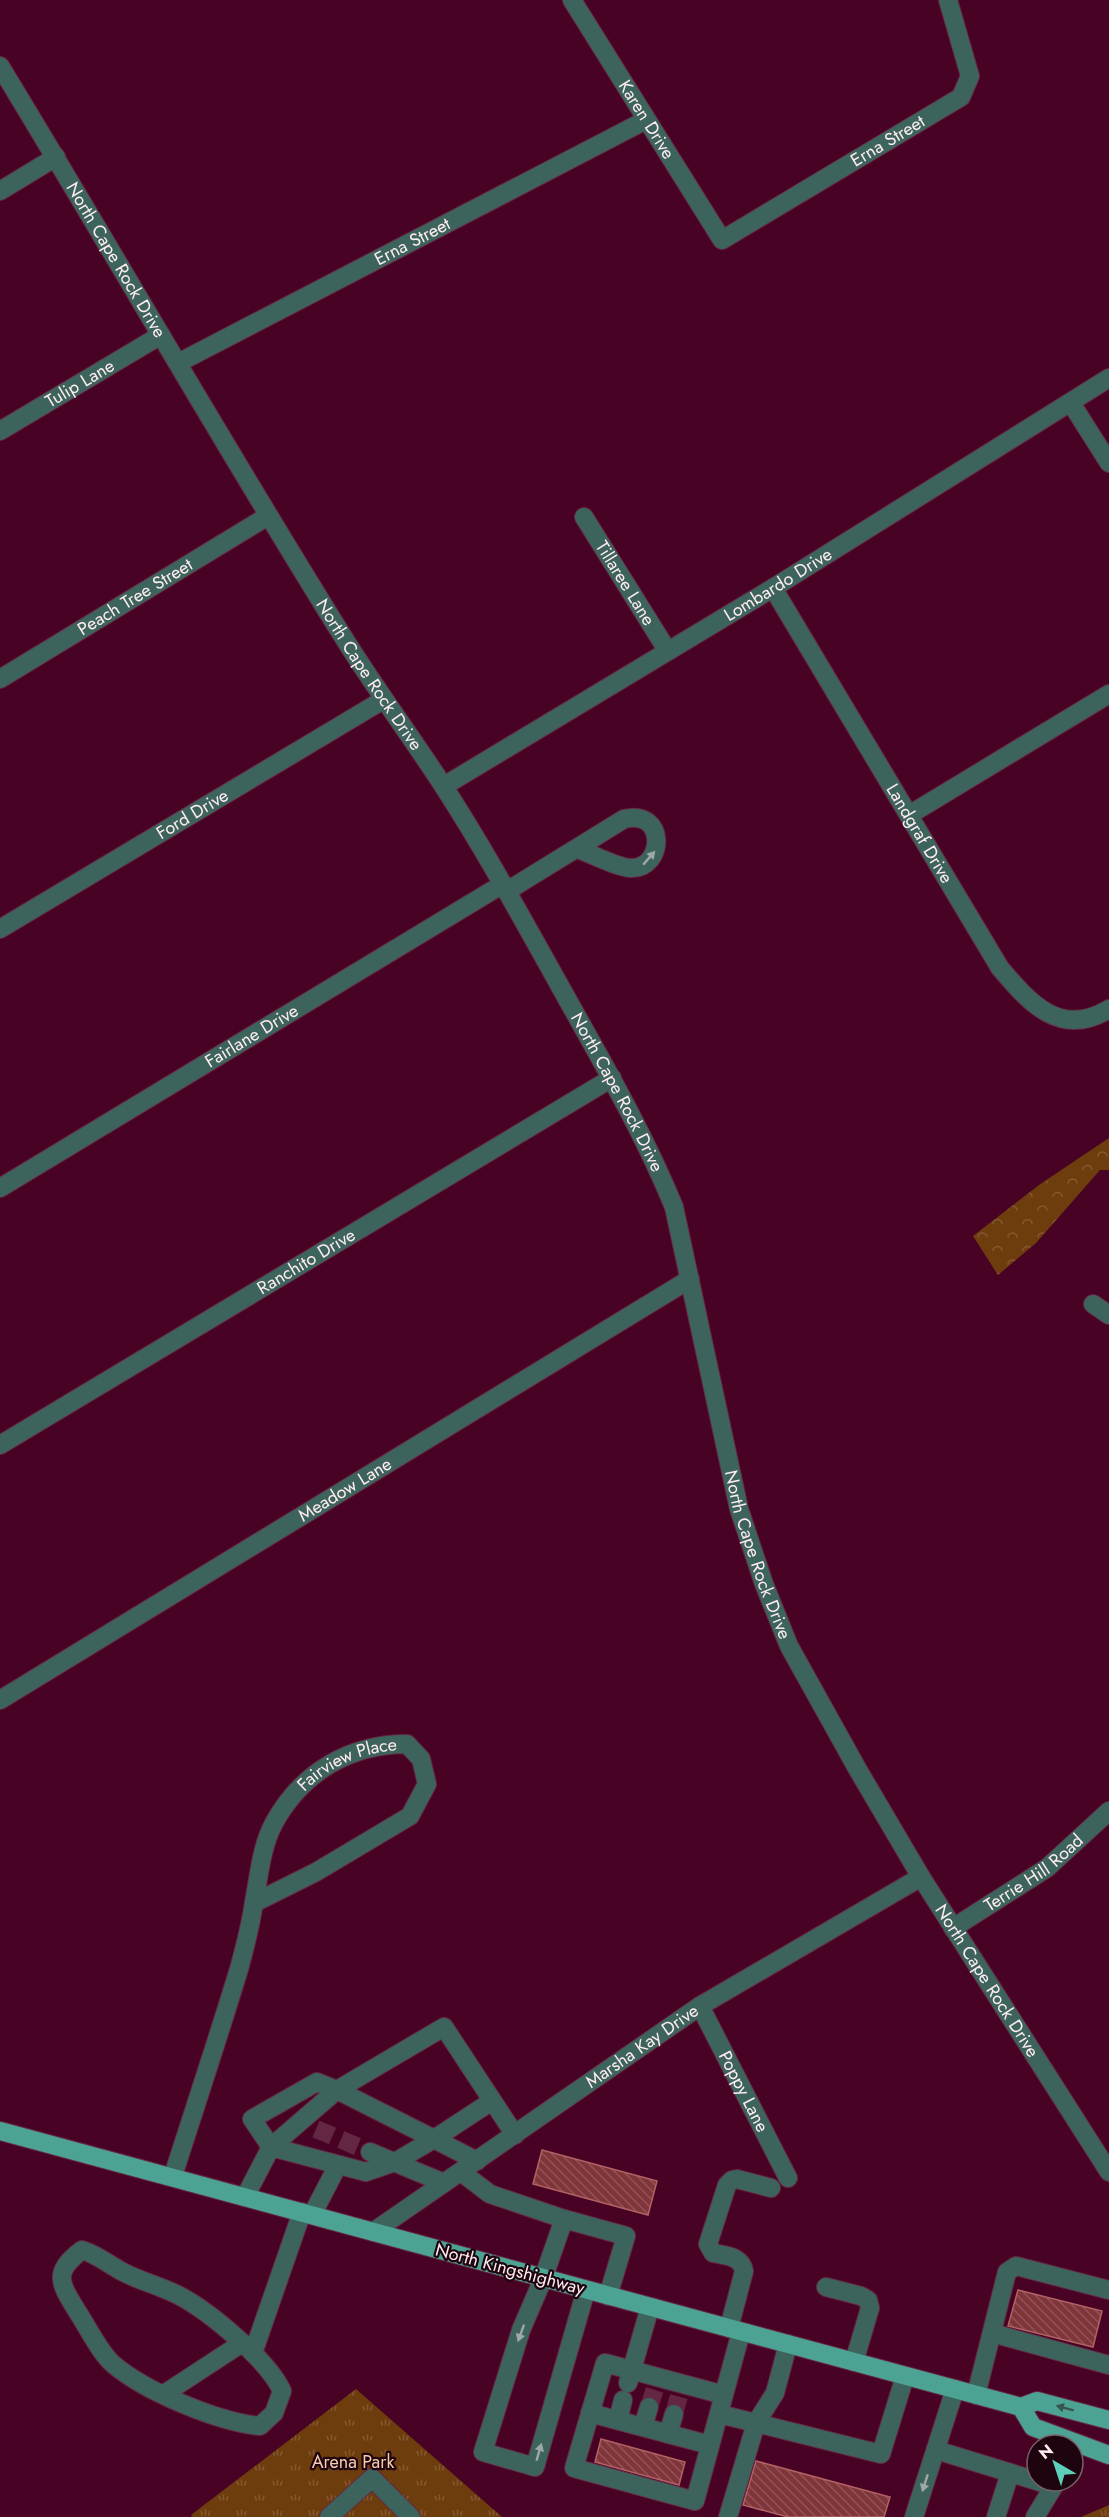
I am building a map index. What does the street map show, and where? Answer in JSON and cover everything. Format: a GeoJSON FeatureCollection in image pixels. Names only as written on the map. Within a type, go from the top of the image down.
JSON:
{"type":"FeatureCollection","features":[{"type":"Feature","properties":{"kind":"main road","name":"North Kingshighway"},"geometry":{"type":"LineString","coordinates":[[0,2131],[1020,2407],[1037,2401],[1109,2420]]}},
{"type":"Feature","properties":{"kind":"main road"},"geometry":{"type":"LineString","coordinates":[[1020,2407],[1033,2427],[1109,2455]]}},
{"type":"Feature","properties":{"kind":"street","name":"Karen Drive"},"geometry":{"type":"LineString","coordinates":[[573,0],[722,240]]}},
{"type":"Feature","properties":{"kind":"street","name":"Erna Street"},"geometry":{"type":"LineString","coordinates":[[722,240],[961,98],[970,76],[948,0]]}},
{"type":"Feature","properties":{"kind":"street","name":"North Cape Rock Drive"},"geometry":{"type":"LineString","coordinates":[[0,68],[56,157],[268,516],[383,700],[444,786],[505,888],[612,1078],[657,1165],[674,1207],[739,1509],[764,1584],[789,1646],[921,1877],[1109,2172]]}},
{"type":"Feature","properties":{"kind":"street","name":"Erna Street"},"geometry":{"type":"LineString","coordinates":[[178,363],[646,120]]}},
{"type":"Feature","properties":{"kind":"street"},"geometry":{"type":"LineString","coordinates":[[0,191],[56,157]]}},
{"type":"Feature","properties":{"kind":"street","name":"Tulip Lane"},"geometry":{"type":"LineString","coordinates":[[0,431],[161,334]]}},
{"type":"Feature","properties":{"kind":"street","name":"Lombardo Drive"},"geometry":{"type":"LineString","coordinates":[[444,786],[773,588],[1109,378]]}},
{"type":"Feature","properties":{"kind":"street"},"geometry":{"type":"LineString","coordinates":[[1071,403],[1109,463]]}},
{"type":"Feature","properties":{"kind":"street","name":"Peach Tree Street"},"geometry":{"type":"LineString","coordinates":[[0,679],[268,516]]}},
{"type":"Feature","properties":{"kind":"street","name":"Tillaree Lane"},"geometry":{"type":"LineString","coordinates":[[584,517],[667,650]]}},
{"type":"Feature","properties":{"kind":"street","name":"Landgraf Drive"},"geometry":{"type":"LineString","coordinates":[[773,588],[1000,968],[1040,1010],[1062,1019],[1081,1019],[1100,1015],[1109,1009]]}},
{"type":"Feature","properties":{"kind":"street"},"geometry":{"type":"LineString","coordinates":[[909,815],[1109,694]]}},
{"type":"Feature","properties":{"kind":"street","name":"Ford Drive"},"geometry":{"type":"LineString","coordinates":[[0,929],[383,700]]}},
{"type":"Feature","properties":{"kind":"street","name":"Fairlane Drive"},"geometry":{"type":"LineString","coordinates":[[0,1188],[505,888],[577,849]]}},
{"type":"Feature","properties":{"kind":"street","name":"Ranchito Drive"},"geometry":{"type":"LineString","coordinates":[[0,1445],[612,1078]]}},
{"type":"Feature","properties":{"kind":"street","name":"Meadow Lane"},"geometry":{"type":"LineString","coordinates":[[0,1700],[690,1279]]}},
{"type":"Feature","properties":{"kind":"street"},"geometry":{"type":"LineString","coordinates":[[1093,1304],[1109,1315]]}},
{"type":"Feature","properties":{"kind":"street","name":"Fairview Place"},"geometry":{"type":"LineString","coordinates":[[173,2176],[239,1966],[254,1903],[258,1872],[274,1824],[302,1785],[329,1763],[382,1744],[407,1744],[421,1759],[428,1784],[410,1816],[316,1872],[254,1903]]}},
{"type":"Feature","properties":{"kind":"street","name":"Terrie Hill Road"},"geometry":{"type":"LineString","coordinates":[[953,1928],[1047,1868],[1109,1811]]}},
{"type":"Feature","properties":{"kind":"street","name":"Marsha Kay Drive"},"geometry":{"type":"LineString","coordinates":[[373,2232],[700,2006],[921,1877]]}},
{"type":"Feature","properties":{"kind":"street","name":"Poppy Lane"},"geometry":{"type":"LineString","coordinates":[[700,2006],[788,2178]]}},
{"type":"Feature","properties":{"kind":"street"},"geometry":{"type":"LineString","coordinates":[[245,2197],[271,2147],[308,2126],[337,2090],[444,2027],[514,2135]]}},
{"type":"Feature","properties":{"kind":"street"},"geometry":{"type":"LineString","coordinates":[[477,2161],[434,2139],[337,2090],[317,2082],[252,2120],[271,2147],[366,2172],[395,2162],[434,2139],[492,2101]]}},
{"type":"Feature","properties":{"kind":"street"},"geometry":{"type":"LineString","coordinates":[[370,2152],[444,2183]]}},
{"type":"Feature","properties":{"kind":"street"},"geometry":{"type":"LineString","coordinates":[[164,2394],[247,2348],[307,2214],[338,2165]]}},
{"type":"Feature","properties":{"kind":"street"},"geometry":{"type":"LineString","coordinates":[[461,2172],[490,2194],[564,2219],[626,2236],[608,2296]]}},
{"type":"Feature","properties":{"kind":"street"},"geometry":{"type":"LineString","coordinates":[[724,2395],[681,2390],[656,2383],[628,2384],[605,2363],[574,2468],[695,2501],[724,2395],[744,2271],[738,2259],[713,2253],[708,2244],[727,2185],[732,2180],[737,2179],[771,2188]]}},
{"type":"Feature","properties":{"kind":"street"},"geometry":{"type":"LineString","coordinates":[[564,2219],[543,2279],[521,2330],[483,2452],[535,2467],[586,2290]]}},
{"type":"Feature","properties":{"kind":"street"},"geometry":{"type":"LineString","coordinates":[[82,2250],[99,2255],[123,2272],[181,2296],[247,2348],[276,2377],[282,2391],[274,2413],[260,2426],[237,2424],[164,2394],[111,2363],[69,2297],[61,2278],[65,2263],[82,2250]]}},
{"type":"Feature","properties":{"kind":"street"},"geometry":{"type":"LineString","coordinates":[[976,2395],[1007,2272],[1011,2268],[1016,2266],[1109,2290]]}},
{"type":"Feature","properties":{"kind":"street"},"geometry":{"type":"LineString","coordinates":[[826,2287],[868,2300],[870,2308],[854,2362]]}},
{"type":"Feature","properties":{"kind":"street"},"geometry":{"type":"LineString","coordinates":[[618,2420],[650,2307]]}},
{"type":"Feature","properties":{"kind":"street"},"geometry":{"type":"LineString","coordinates":[[992,2333],[1109,2365]]}},
{"type":"Feature","properties":{"kind":"street"},"geometry":{"type":"LineString","coordinates":[[728,2517],[756,2423],[775,2392],[788,2344]]}},
{"type":"Feature","properties":{"kind":"street"},"geometry":{"type":"LineString","coordinates":[[719,2414],[881,2454],[905,2376]]}},
{"type":"Feature","properties":{"kind":"street"},"geometry":{"type":"LineString","coordinates":[[914,2517],[955,2390]]}},
{"type":"Feature","properties":{"kind":"street"},"geometry":{"type":"LineString","coordinates":[[643,2427],[649,2407]]}},
{"type":"Feature","properties":{"kind":"street"},"geometry":{"type":"LineString","coordinates":[[590,2413],[710,2445]]}},
{"type":"Feature","properties":{"kind":"street"},"geometry":{"type":"LineString","coordinates":[[668,2434],[674,2414]]}},
{"type":"Feature","properties":{"kind":"street"},"geometry":{"type":"LineString","coordinates":[[936,2450],[1025,2477]]}},
{"type":"Feature","properties":{"kind":"street"},"geometry":{"type":"LineString","coordinates":[[996,2517],[1010,2473]]}},
{"type":"Feature","properties":{"kind":"street"},"geometry":{"type":"LineString","coordinates":[[335,2515],[372,2478],[411,2517]]}},
{"type":"Feature","properties":{"kind":"street"},"geometry":{"type":"LineString","coordinates":[[1035,2517],[1050,2493]]}},
{"type":"Feature","properties":{"kind":"green space"},"geometry":{"type":"Polygon","coordinates":[[[1109,1138],[1109,1170],[1100,1170],[1036,1243],[998,1275],[973,1236],[1039,1185],[1109,1138]]]}},
{"type":"Feature","properties":{"kind":"green space","name":"Arena Park"},"geometry":{"type":"Polygon","coordinates":[[[356,2389],[502,2517],[192,2517],[191,2515],[356,2389]]]}},
{"type":"Feature","properties":{"kind":"green space"},"geometry":{"type":"Polygon","coordinates":[[[1109,2505],[1109,2517],[1081,2517],[1109,2505]]]}},
{"type":"Feature","properties":{"kind":"building"},"geometry":{"type":"Polygon","coordinates":[[[542,2150],[657,2181],[648,2215],[533,2184],[542,2150]]]}},
{"type":"Feature","properties":{"kind":"building"},"geometry":{"type":"Polygon","coordinates":[[[1018,2290],[1102,2311],[1093,2347],[1008,2326],[1018,2290]]]}},
{"type":"Feature","properties":{"kind":"building"},"geometry":{"type":"Polygon","coordinates":[[[601,2439],[685,2462],[679,2485],[595,2462],[601,2439]]]}},
{"type":"Feature","properties":{"kind":"building"},"geometry":{"type":"Polygon","coordinates":[[[756,2461],[890,2497],[884,2517],[788,2517],[743,2505],[756,2461]]]}},
{"type":"Feature","properties":{"kind":"tunnel"},"geometry":{"type":"LineString","coordinates":[[316,2129],[370,2152]]}},
{"type":"Feature","properties":{"kind":"tunnel"},"geometry":{"type":"LineString","coordinates":[[649,2407],[655,2389]]}},
{"type":"Feature","properties":{"kind":"tunnel"},"geometry":{"type":"LineString","coordinates":[[674,2414],[679,2396]]}}]}
